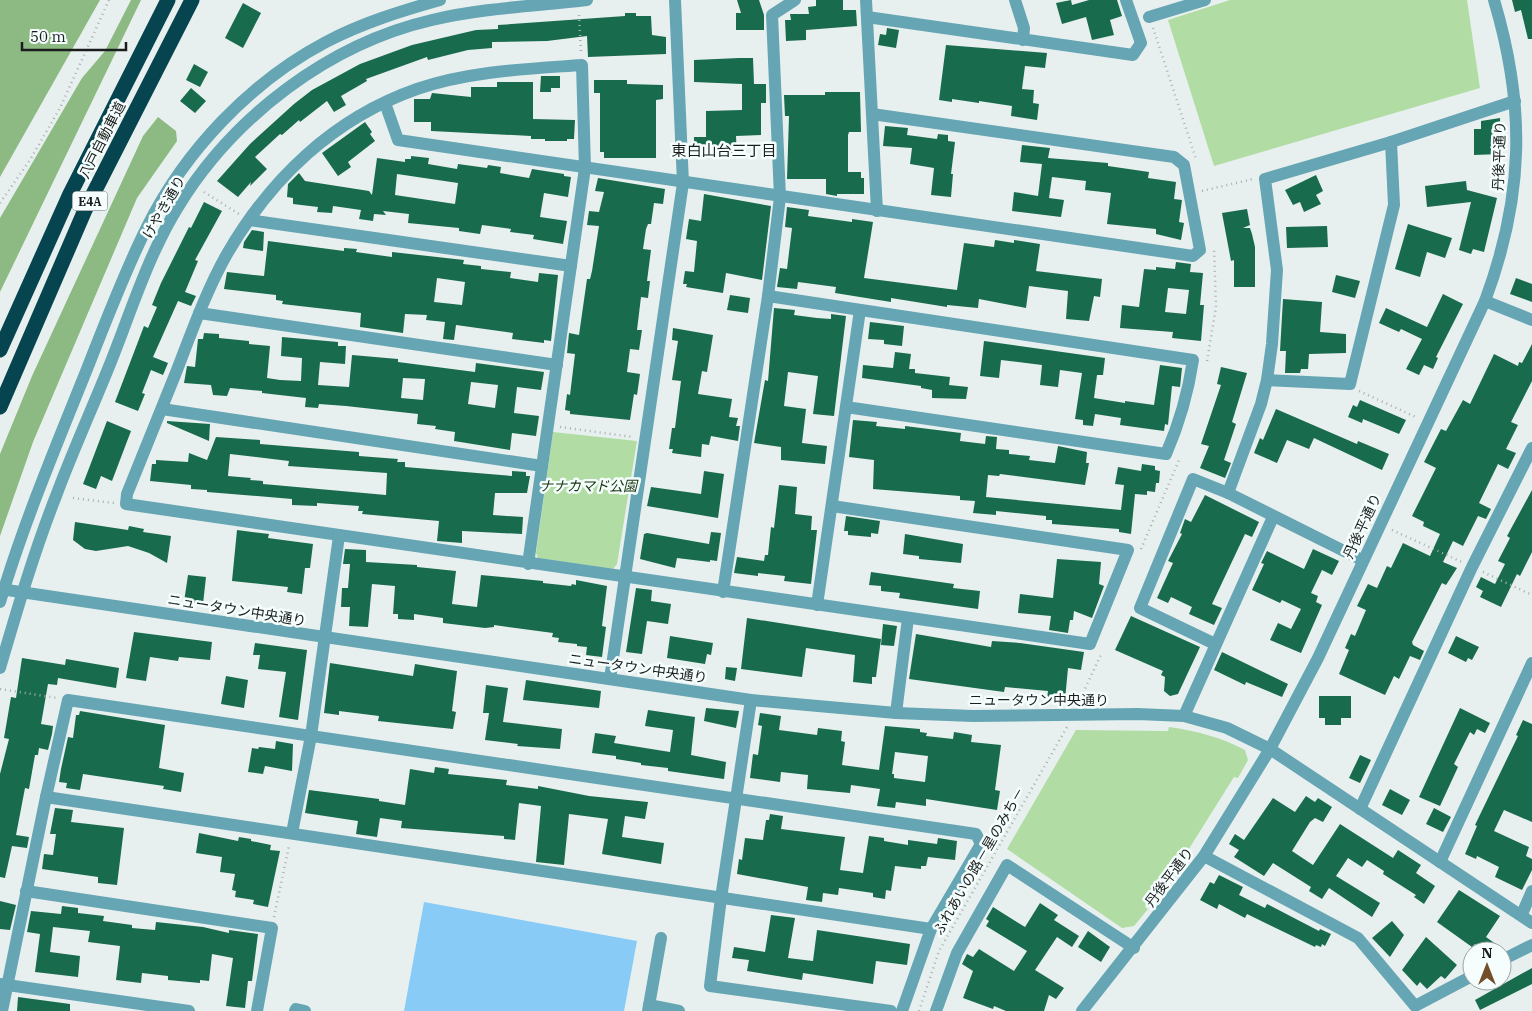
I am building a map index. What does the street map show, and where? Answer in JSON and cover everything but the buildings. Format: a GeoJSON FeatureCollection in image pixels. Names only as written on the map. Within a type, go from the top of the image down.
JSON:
{"type":"FeatureCollection","features":[{"type":"Feature","properties":{"kind":"highway","name":"八戸自動車道"},"geometry":{"type":"LineString","coordinates":[[0,350],[69,196],[168,0]]}},
{"type":"Feature","properties":{"kind":"highway","name":"八戸自動車道"},"geometry":{"type":"LineString","coordinates":[[0,407],[85,210],[192,0]]}},
{"type":"Feature","properties":{"kind":"street","name":"けやき通り"},"geometry":{"type":"LineString","coordinates":[[1,594],[34,498],[128,266],[148,225],[175,180],[202,143],[236,106],[272,78],[325,43],[383,17],[440,0]]}},
{"type":"Feature","properties":{"kind":"street","name":"けやき通り"},"geometry":{"type":"LineString","coordinates":[[0,668],[22,593],[56,496],[156,248],[178,208],[209,162],[246,122],[284,91],[321,66],[371,41],[430,20],[473,12],[587,0]]}},
{"type":"Feature","properties":{"kind":"street"},"geometry":{"type":"LineString","coordinates":[[610,678],[683,183],[675,0]]}},
{"type":"Feature","properties":{"kind":"street"},"geometry":{"type":"LineString","coordinates":[[723,592],[768,296],[780,197],[772,15],[795,0]]}},
{"type":"Feature","properties":{"kind":"street"},"geometry":{"type":"LineString","coordinates":[[866,0],[877,211]]}},
{"type":"Feature","properties":{"kind":"street"},"geometry":{"type":"LineString","coordinates":[[1015,0],[1024,28],[1023,40]]}},
{"type":"Feature","properties":{"kind":"street"},"geometry":{"type":"LineString","coordinates":[[867,17],[1133,55],[1141,43],[1126,0]]}},
{"type":"Feature","properties":{"kind":"street"},"geometry":{"type":"LineString","coordinates":[[1149,17],[1206,0]]}},
{"type":"Feature","properties":{"kind":"street","name":"丹後平通り"},"geometry":{"type":"LineString","coordinates":[[1082,1011],[1134,948],[1204,856],[1270,749],[1318,658],[1362,560],[1485,301],[1498,266],[1516,182],[1515,100],[1506,42],[1494,0]]}},
{"type":"Feature","properties":{"kind":"street"},"geometry":{"type":"LineString","coordinates":[[528,564],[585,168],[582,65],[452,79],[418,89],[385,103],[349,123],[300,160],[273,186],[227,255],[199,313],[127,494],[126,504],[528,564],[1090,644],[1128,550],[832,506]]}},
{"type":"Feature","properties":{"kind":"street"},"geometry":{"type":"LineString","coordinates":[[1228,493],[1267,380],[1277,270],[1265,179],[1391,142],[1515,100]]}},
{"type":"Feature","properties":{"kind":"street"},"geometry":{"type":"LineString","coordinates":[[385,103],[398,140],[1193,256],[1200,250],[1184,165],[1174,158],[872,114]]}},
{"type":"Feature","properties":{"kind":"street"},"geometry":{"type":"LineString","coordinates":[[1267,380],[1350,384],[1394,205],[1391,142]]}},
{"type":"Feature","properties":{"kind":"street"},"geometry":{"type":"LineString","coordinates":[[249,220],[571,266]]}},
{"type":"Feature","properties":{"kind":"street"},"geometry":{"type":"LineString","coordinates":[[768,296],[1193,360],[1188,396],[1166,454],[846,407]]}},
{"type":"Feature","properties":{"kind":"street"},"geometry":{"type":"LineString","coordinates":[[1485,301],[1532,320]]}},
{"type":"Feature","properties":{"kind":"street"},"geometry":{"type":"LineString","coordinates":[[817,605],[860,310]]}},
{"type":"Feature","properties":{"kind":"street"},"geometry":{"type":"LineString","coordinates":[[199,313],[557,365]]}},
{"type":"Feature","properties":{"kind":"street"},"geometry":{"type":"LineString","coordinates":[[162,409],[542,466]]}},
{"type":"Feature","properties":{"kind":"street"},"geometry":{"type":"LineString","coordinates":[[1360,809],[1472,567],[1532,448]]}},
{"type":"Feature","properties":{"kind":"street"},"geometry":{"type":"LineString","coordinates":[[1215,644],[1140,608],[1193,479],[1228,493],[1274,518],[1362,560]]}},
{"type":"Feature","properties":{"kind":"street"},"geometry":{"type":"LineString","coordinates":[[1184,716],[1215,644],[1274,518]]}},
{"type":"Feature","properties":{"kind":"street"},"geometry":{"type":"LineString","coordinates":[[292,833],[310,736],[339,536]]}},
{"type":"Feature","properties":{"kind":"street","name":"ニュータウン中央通り"},"geometry":{"type":"LineString","coordinates":[[1,594],[22,593],[751,700],[896,713],[973,716],[1138,714],[1184,716],[1227,728],[1270,749],[1522,914],[1532,923]]}},
{"type":"Feature","properties":{"kind":"street"},"geometry":{"type":"LineString","coordinates":[[896,713],[908,618]]}},
{"type":"Feature","properties":{"kind":"street"},"geometry":{"type":"LineString","coordinates":[[1440,862],[1532,663]]}},
{"type":"Feature","properties":{"kind":"street"},"geometry":{"type":"LineString","coordinates":[[2,1011],[3,985],[26,891],[68,700],[976,834],[981,844],[931,929],[902,1011]]}},
{"type":"Feature","properties":{"kind":"street"},"geometry":{"type":"LineString","coordinates":[[751,700],[720,898],[710,986],[891,1011]]}},
{"type":"Feature","properties":{"kind":"street"},"geometry":{"type":"LineString","coordinates":[[46,797],[931,929]]}},
{"type":"Feature","properties":{"kind":"street"},"geometry":{"type":"LineString","coordinates":[[1204,856],[1358,938],[1415,1006],[1462,981]]}},
{"type":"Feature","properties":{"kind":"street"},"geometry":{"type":"LineString","coordinates":[[936,1011],[957,953],[1007,864],[1134,948]]}},
{"type":"Feature","properties":{"kind":"street"},"geometry":{"type":"LineString","coordinates":[[26,891],[272,928],[256,1011]]}},
{"type":"Feature","properties":{"kind":"street"},"geometry":{"type":"LineString","coordinates":[[1522,914],[1532,891]]}},
{"type":"Feature","properties":{"kind":"street"},"geometry":{"type":"LineString","coordinates":[[661,938],[648,1008],[679,1011]]}},
{"type":"Feature","properties":{"kind":"street"},"geometry":{"type":"LineString","coordinates":[[1512,955],[1532,944]]}},
{"type":"Feature","properties":{"kind":"street"},"geometry":{"type":"LineString","coordinates":[[3,985],[189,1011]]}},
{"type":"Feature","properties":{"kind":"street"},"geometry":{"type":"LineString","coordinates":[[295,1011],[305,1011]]}},
{"type":"Feature","properties":{"kind":"path"},"geometry":{"type":"LineString","coordinates":[[0,204],[30,160],[60,108],[109,0]]}},
{"type":"Feature","properties":{"kind":"path"},"geometry":{"type":"LineString","coordinates":[[579,15],[582,65]]}},
{"type":"Feature","properties":{"kind":"path"},"geometry":{"type":"LineString","coordinates":[[1202,191],[1255,178],[1265,179]]}},
{"type":"Feature","properties":{"kind":"path"},"geometry":{"type":"LineString","coordinates":[[204,192],[249,220]]}},
{"type":"Feature","properties":{"kind":"path"},"geometry":{"type":"LineString","coordinates":[[1350,384],[1354,389],[1419,418]]}},
{"type":"Feature","properties":{"kind":"path"},"geometry":{"type":"LineString","coordinates":[[548,426],[637,438]]}},
{"type":"Feature","properties":{"kind":"path"},"geometry":{"type":"LineString","coordinates":[[73,498],[126,504]]}},
{"type":"Feature","properties":{"kind":"path"},"geometry":{"type":"LineString","coordinates":[[0,689],[68,700]]}},
{"type":"Feature","properties":{"kind":"path","name":"ふれあいの路－星のみち－"},"geometry":{"type":"LineString","coordinates":[[919,1011],[939,951],[1068,725]]}},
{"type":"Feature","properties":{"kind":"path"},"geometry":{"type":"LineString","coordinates":[[272,928],[292,833]]}},
{"type":"Feature","properties":{"kind":"green space"},"geometry":{"type":"Polygon","coordinates":[[[0,0],[100,0],[0,177],[0,0]]]}},
{"type":"Feature","properties":{"kind":"green space"},"geometry":{"type":"Polygon","coordinates":[[[131,0],[141,0],[0,292],[0,218],[82,78],[105,51],[131,0]]]}},
{"type":"Feature","properties":{"kind":"green space"},"geometry":{"type":"Polygon","coordinates":[[[1230,0],[1467,0],[1480,88],[1214,166],[1168,20],[1230,0]]]}},
{"type":"Feature","properties":{"kind":"green space"},"geometry":{"type":"Polygon","coordinates":[[[158,117],[176,131],[177,141],[137,198],[33,442],[0,536],[0,454],[32,376],[143,136],[158,117]]]}},
{"type":"Feature","properties":{"kind":"green space","name":"ナナカマド公園"},"geometry":{"type":"Polygon","coordinates":[[[553,432],[637,441],[617,564],[613,569],[538,558],[536,553],[553,432]]]}},
{"type":"Feature","properties":{"kind":"green space"},"geometry":{"type":"Polygon","coordinates":[[[1169,727],[1227,741],[1245,750],[1248,760],[1238,778],[1234,777],[1187,852],[1145,907],[1148,909],[1134,926],[1122,928],[1007,849],[1076,730],[1168,731],[1169,727]]]}},
{"type":"Feature","properties":{"kind":"water"},"geometry":{"type":"Polygon","coordinates":[[[424,902],[637,941],[624,1011],[404,1011],[424,902]]]}},
{"type":"Feature","properties":{"kind":"district","name":"東白山台三丁目"},"geometry":{"type":"Point","coordinates":[724,150]}}]}
